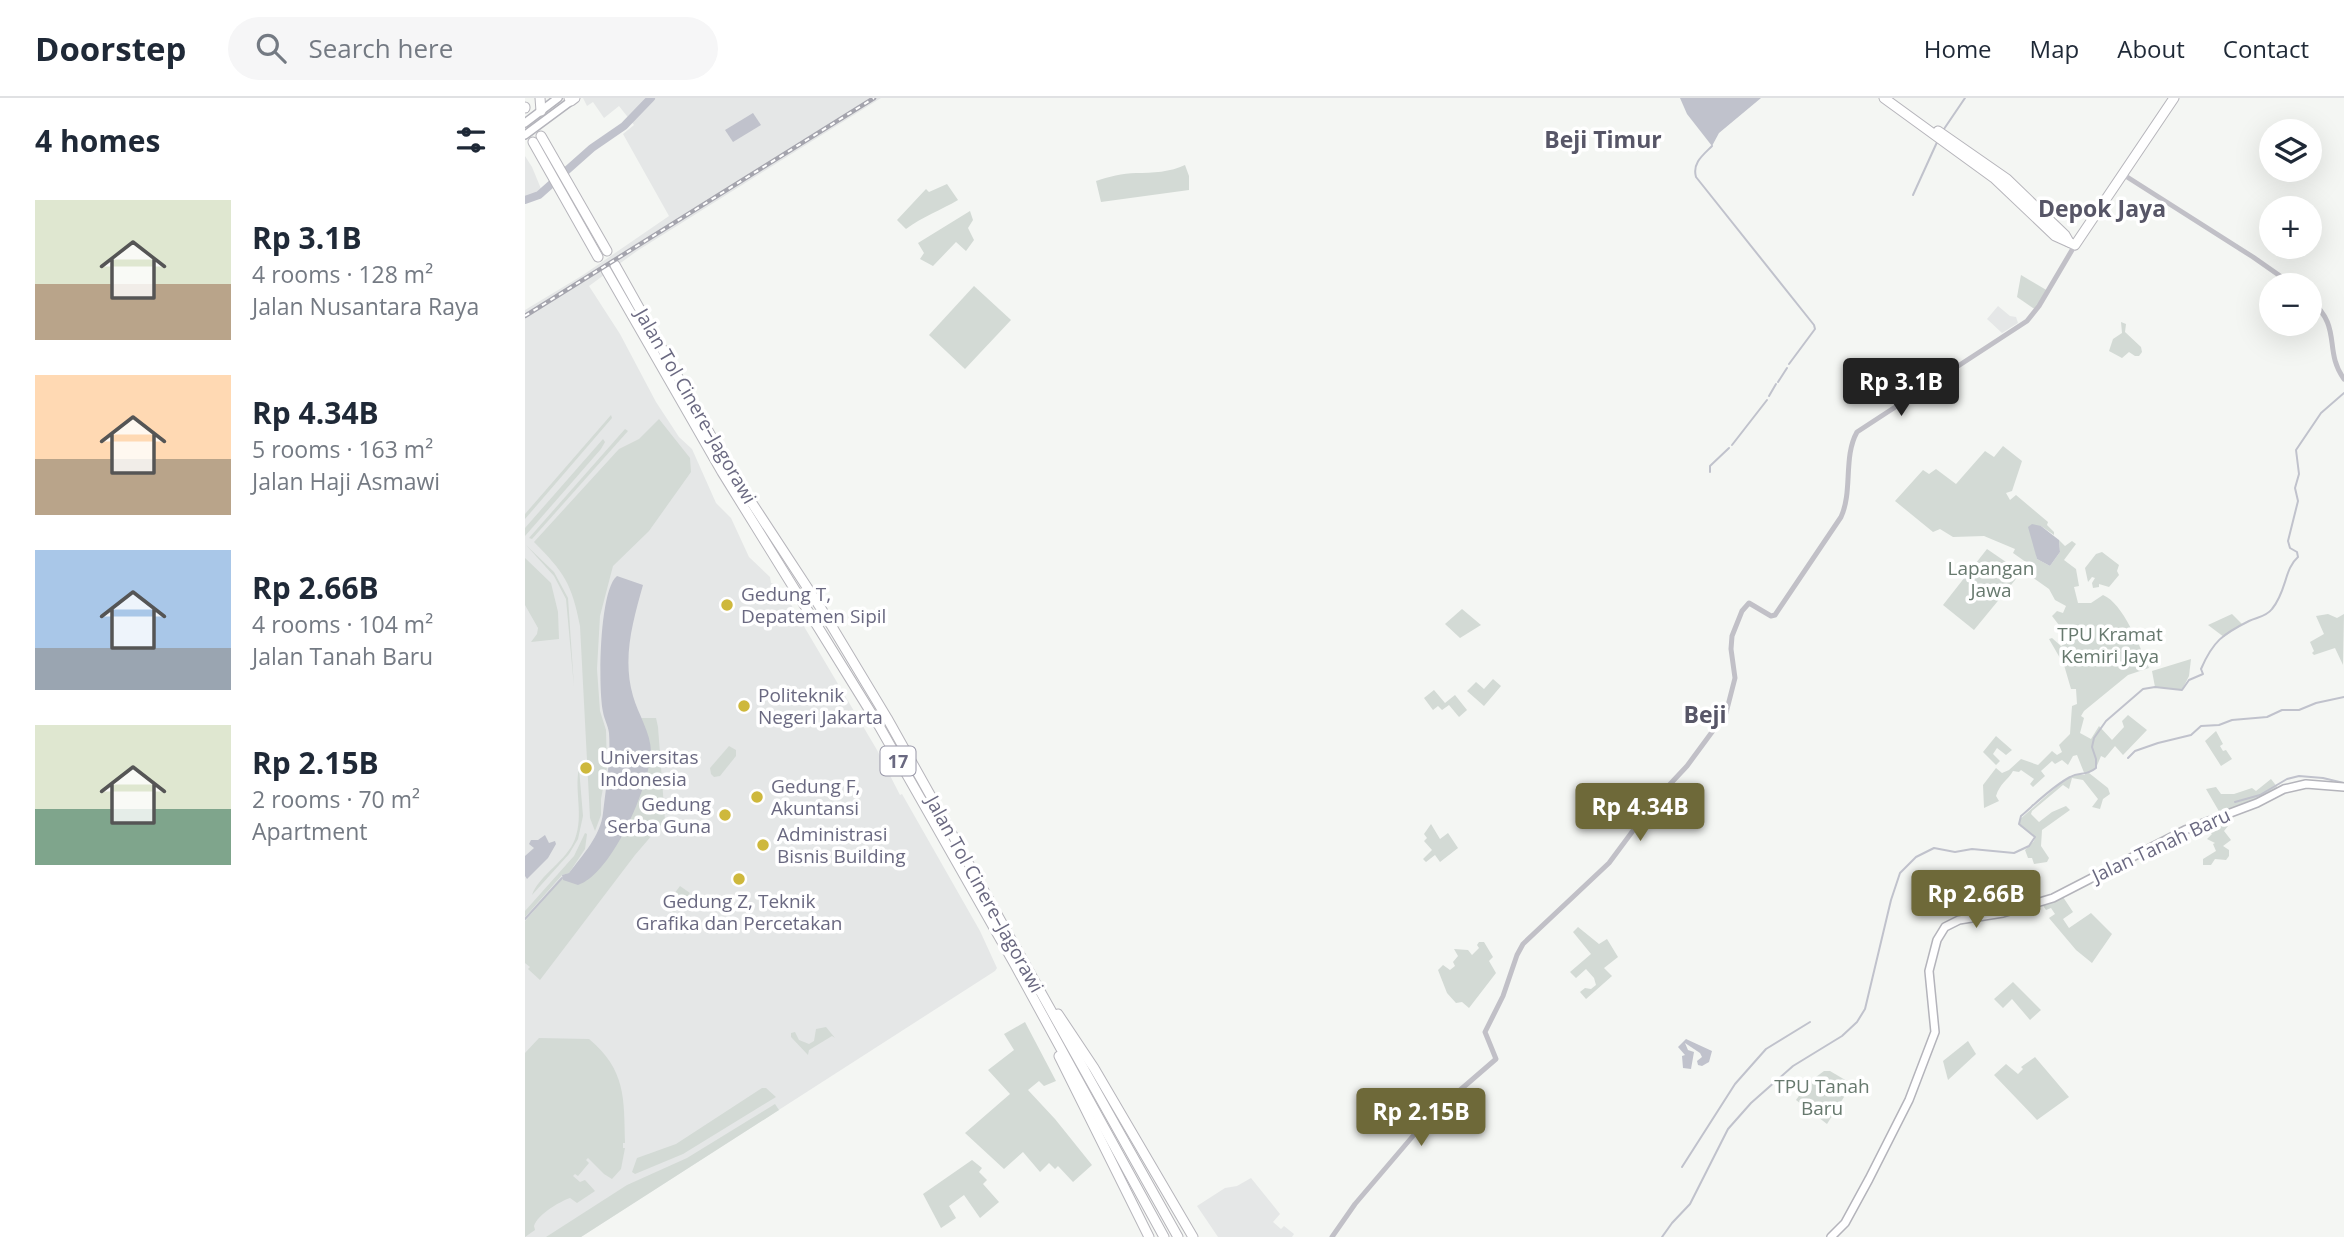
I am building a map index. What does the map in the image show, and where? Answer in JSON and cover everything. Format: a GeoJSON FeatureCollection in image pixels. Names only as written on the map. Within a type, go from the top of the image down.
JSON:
{"type":"FeatureCollection","features":[{"type":"Feature","properties":{"kind":"highway"},"geometry":{"type":"LineString","coordinates":[[540,98],[541,111]]}},
{"type":"Feature","properties":{"kind":"highway"},"geometry":{"type":"LineString","coordinates":[[1892,100],[1939,136],[2007,179],[2072,244],[2124,175],[2174,98]]}},
{"type":"Feature","properties":{"kind":"highway"},"geometry":{"type":"LineString","coordinates":[[533,137],[603,254]]}},
{"type":"Feature","properties":{"kind":"highway","name":"Jalan Tol Cinere–Jagorawi"},"geometry":{"type":"LineString","coordinates":[[610,267],[722,472],[878,724],[1178,1237]]}},
{"type":"Feature","properties":{"kind":"highway"},"geometry":{"type":"LineString","coordinates":[[1017,960],[1108,1158],[1149,1237]]}},
{"type":"Feature","properties":{"kind":"highway"},"geometry":{"type":"LineString","coordinates":[[1017,960],[1094,1068],[1193,1237]]}},
{"type":"Feature","properties":{"kind":"highway","name":"Jalan Tol Cinere–Jagorawi"},"geometry":{"type":"LineString","coordinates":[[1017,960],[1164,1237]]}},
{"type":"Feature","properties":{"kind":"main road"},"geometry":{"type":"LineString","coordinates":[[525,123],[558,98]]}},
{"type":"Feature","properties":{"kind":"main road"},"geometry":{"type":"LineString","coordinates":[[533,137],[571,99]]}},
{"type":"Feature","properties":{"kind":"main road","name":"Jalan Tanah Baru"},"geometry":{"type":"LineString","coordinates":[[1831,1237],[1845,1223],[1869,1179],[1909,1100],[1935,1032],[1929,971],[1937,940],[1945,927],[1959,920],[2003,913],[2053,898],[2175,835],[2261,801],[2284,789],[2306,784],[2344,787]]}},
{"type":"Feature","properties":{"kind":"street"},"geometry":{"type":"LineString","coordinates":[[2124,175],[2276,273]]}},
{"type":"Feature","properties":{"kind":"street"},"geometry":{"type":"LineString","coordinates":[[1332,1237],[1355,1204],[1430,1116],[1497,1059],[1485,1032],[1503,996],[1521,948],[1609,863],[1658,797],[1687,766],[1722,719],[1730,703],[1734,678],[1731,640],[1745,605],[1751,604],[1773,616],[1843,514],[1853,442],[1857,432],[2027,321],[2039,306],[2072,244]]}},
{"type":"Feature","properties":{"kind":"street"},"geometry":{"type":"LineString","coordinates":[[2322,312],[2326,316],[2336,365],[2344,379]]}},
{"type":"Feature","properties":{"kind":"shaded area","name":"Universitas Indonesia"},"geometry":{"type":"Polygon","coordinates":[[[583,98],[881,98],[637,251],[589,286],[620,334],[656,402],[679,437],[692,449],[716,503],[731,518],[749,557],[770,577],[771,583],[777,584],[789,601],[980,931],[997,968],[581,1237],[525,1237],[525,310],[583,275],[669,216],[623,134],[634,125],[619,106],[604,118],[593,102],[587,106],[583,98]]]}},
{"type":"Feature","properties":{"kind":"shaded area"},"geometry":{"type":"Polygon","coordinates":[[[1680,98],[1761,98],[1719,133],[1712,146],[1687,114],[1680,98]]]}},
{"type":"Feature","properties":{"kind":"shaded area"},"geometry":{"type":"Polygon","coordinates":[[[753,113],[761,125],[733,142],[725,130],[753,113]]]}},
{"type":"Feature","properties":{"kind":"shaded area"},"geometry":{"type":"Polygon","coordinates":[[[525,156],[532,167],[544,196],[525,200],[525,156]]]}},
{"type":"Feature","properties":{"kind":"shaded area"},"geometry":{"type":"Polygon","coordinates":[[[1998,306],[2010,316],[2016,317],[2018,323],[2002,333],[1987,319],[1998,306]]]}},
{"type":"Feature","properties":{"kind":"shaded area"},"geometry":{"type":"Polygon","coordinates":[[[2032,524],[2041,526],[2059,540],[2060,552],[2050,566],[2037,559],[2028,527],[2032,524]]]}},
{"type":"Feature","properties":{"kind":"shaded area"},"geometry":{"type":"Polygon","coordinates":[[[617,576],[643,585],[633,626],[629,668],[633,696],[647,731],[651,752],[644,786],[616,847],[591,878],[578,885],[563,880],[562,875],[569,873],[585,852],[601,821],[609,743],[601,700],[601,641],[607,600],[617,576]]]}},
{"type":"Feature","properties":{"kind":"shaded area"},"geometry":{"type":"Polygon","coordinates":[[[545,835],[549,843],[555,841],[556,844],[548,858],[527,879],[525,856],[534,848],[529,844],[531,840],[538,840],[545,835]]]}},
{"type":"Feature","properties":{"kind":"shaded area"},"geometry":{"type":"Polygon","coordinates":[[[1686,1039],[1712,1051],[1709,1062],[1698,1065],[1697,1061],[1702,1057],[1700,1053],[1685,1043],[1688,1050],[1694,1052],[1691,1069],[1683,1068],[1682,1056],[1685,1055],[1678,1047],[1686,1039]]]}},
{"type":"Feature","properties":{"kind":"shaded area"},"geometry":{"type":"Polygon","coordinates":[[[1251,1178],[1280,1214],[1273,1222],[1281,1229],[1284,1226],[1294,1234],[1292,1237],[1218,1237],[1197,1206],[1225,1188],[1237,1186],[1251,1178]]]}},
{"type":"Feature","properties":{"kind":"green space"},"geometry":{"type":"Polygon","coordinates":[[[1185,165],[1189,176],[1189,190],[1101,202],[1096,181],[1126,174],[1168,171],[1185,165]]]}},
{"type":"Feature","properties":{"kind":"green space"},"geometry":{"type":"Polygon","coordinates":[[[947,184],[958,200],[906,229],[897,220],[926,189],[929,192],[947,184]]]}},
{"type":"Feature","properties":{"kind":"green space"},"geometry":{"type":"Polygon","coordinates":[[[970,211],[973,220],[968,228],[974,240],[966,251],[956,242],[933,266],[920,259],[924,253],[918,243],[970,211]]]}},
{"type":"Feature","properties":{"kind":"green space"},"geometry":{"type":"Polygon","coordinates":[[[2021,275],[2048,291],[2036,310],[2017,297],[2021,275]]]}},
{"type":"Feature","properties":{"kind":"green space"},"geometry":{"type":"Polygon","coordinates":[[[974,286],[1011,320],[965,369],[929,335],[974,286]]]}},
{"type":"Feature","properties":{"kind":"green space"},"geometry":{"type":"Polygon","coordinates":[[[2121,322],[2126,324],[2125,332],[2141,347],[2139,356],[2129,352],[2122,358],[2109,351],[2113,339],[2122,333],[2121,322]]]}},
{"type":"Feature","properties":{"kind":"green space"},"geometry":{"type":"Polygon","coordinates":[[[611,415],[612,418],[525,519],[525,514],[611,415]]]}},
{"type":"Feature","properties":{"kind":"green space"},"geometry":{"type":"Polygon","coordinates":[[[659,419],[690,458],[691,472],[649,531],[613,566],[600,616],[597,669],[600,711],[606,730],[607,767],[601,815],[595,831],[590,818],[580,626],[565,579],[534,542],[619,449],[639,439],[659,419]]]}},
{"type":"Feature","properties":{"kind":"green space"},"geometry":{"type":"Polygon","coordinates":[[[625,429],[628,431],[532,539],[529,538],[625,429]]]}},
{"type":"Feature","properties":{"kind":"green space"},"geometry":{"type":"Polygon","coordinates":[[[603,439],[605,442],[601,449],[525,536],[525,528],[603,439]]]}},
{"type":"Feature","properties":{"kind":"green space","name":"TPU Kramat Kemiri Jaya"},"geometry":{"type":"Polygon","coordinates":[[[2003,446],[2022,461],[2012,491],[2006,493],[2010,500],[2016,495],[2048,522],[2047,525],[2054,532],[2054,535],[2041,526],[2033,538],[2037,559],[2050,566],[2060,552],[2059,540],[2065,546],[2072,541],[2076,544],[2064,560],[2076,569],[2079,586],[2074,587],[2078,603],[2091,603],[2103,595],[2110,600],[2124,616],[2149,668],[2128,675],[2081,716],[2084,718],[2080,733],[2091,739],[2099,726],[2112,740],[2124,727],[2122,721],[2128,715],[2147,730],[2123,755],[2115,746],[2105,758],[2101,756],[2096,768],[2089,773],[2108,788],[2110,794],[2103,799],[2100,809],[2092,807],[2098,799],[2083,780],[2072,778],[2069,789],[2063,785],[2032,811],[2031,814],[2039,822],[2066,806],[2070,810],[2042,830],[2041,846],[2049,858],[2047,862],[2034,864],[2025,850],[2035,837],[2020,826],[2019,820],[2063,781],[2076,774],[2085,775],[2077,755],[2073,756],[2068,765],[2062,760],[2055,764],[2052,761],[2041,771],[2045,776],[2033,787],[2030,784],[2034,779],[2021,770],[2013,771],[1996,796],[1999,801],[1984,808],[1983,785],[1996,768],[2002,773],[2021,759],[2038,765],[2052,751],[2057,755],[2062,752],[2059,745],[2070,734],[2072,706],[2077,704],[2076,689],[2071,689],[2064,665],[2049,639],[2052,638],[2061,646],[2068,642],[2065,633],[2052,616],[2057,611],[2063,613],[2066,606],[2055,600],[2049,589],[2032,577],[2030,565],[2013,553],[2015,549],[1984,536],[1953,537],[1940,529],[1933,532],[1895,501],[1923,470],[1929,474],[1936,469],[1956,484],[1985,451],[1994,457],[2003,446]]]}},
{"type":"Feature","properties":{"kind":"green space"},"geometry":{"type":"Polygon","coordinates":[[[526,545],[554,572],[568,598],[574,687],[566,599],[554,576],[526,545]]]}},
{"type":"Feature","properties":{"kind":"green space","name":"Lapangan Jawa"},"geometry":{"type":"Polygon","coordinates":[[[1987,549],[2020,574],[1974,630],[1943,605],[1987,549]]]}},
{"type":"Feature","properties":{"kind":"green space"},"geometry":{"type":"Polygon","coordinates":[[[2102,552],[2119,565],[2119,575],[2109,587],[2099,584],[2099,587],[2093,588],[2095,578],[2092,577],[2088,582],[2085,568],[2096,554],[2102,552]]]}},
{"type":"Feature","properties":{"kind":"green space"},"geometry":{"type":"Polygon","coordinates":[[[525,558],[551,583],[558,612],[559,639],[531,642],[538,628],[525,605],[525,558]]]}},
{"type":"Feature","properties":{"kind":"green space"},"geometry":{"type":"Polygon","coordinates":[[[1462,609],[1481,625],[1460,638],[1445,624],[1462,609]]]}},
{"type":"Feature","properties":{"kind":"green space"},"geometry":{"type":"Polygon","coordinates":[[[2232,614],[2242,624],[2224,637],[2208,625],[2232,614]]]}},
{"type":"Feature","properties":{"kind":"green space"},"geometry":{"type":"Polygon","coordinates":[[[2328,614],[2337,618],[2344,614],[2343,665],[2335,648],[2314,655],[2312,653],[2314,651],[2310,642],[2324,634],[2316,616],[2328,614]]]}},
{"type":"Feature","properties":{"kind":"green space"},"geometry":{"type":"Polygon","coordinates":[[[2191,659],[2189,676],[2182,690],[2155,687],[2152,671],[2191,659]]]}},
{"type":"Feature","properties":{"kind":"green space"},"geometry":{"type":"Polygon","coordinates":[[[1493,679],[1501,686],[1484,706],[1467,691],[1476,682],[1484,689],[1493,679]]]}},
{"type":"Feature","properties":{"kind":"green space"},"geometry":{"type":"Polygon","coordinates":[[[1434,690],[1445,703],[1455,695],[1467,710],[1459,717],[1449,705],[1442,710],[1438,706],[1433,710],[1424,698],[1434,690]]]}},
{"type":"Feature","properties":{"kind":"green space"},"geometry":{"type":"Polygon","coordinates":[[[641,718],[656,718],[665,820],[540,980],[525,963],[525,921],[562,879],[578,884],[648,737],[641,718]]]}},
{"type":"Feature","properties":{"kind":"green space"},"geometry":{"type":"Polygon","coordinates":[[[2216,731],[2223,744],[2220,746],[2232,759],[2221,766],[2205,741],[2216,731]]]}},
{"type":"Feature","properties":{"kind":"green space"},"geometry":{"type":"Polygon","coordinates":[[[1996,736],[2012,750],[2006,755],[1997,748],[1993,754],[2000,761],[1996,765],[1983,752],[1996,736]]]}},
{"type":"Feature","properties":{"kind":"green space"},"geometry":{"type":"Polygon","coordinates":[[[729,746],[736,750],[736,756],[720,776],[714,777],[710,768],[729,746]]]}},
{"type":"Feature","properties":{"kind":"green space"},"geometry":{"type":"Polygon","coordinates":[[[579,768],[583,816],[578,839],[569,854],[532,895],[575,839],[579,821],[579,768]]]}},
{"type":"Feature","properties":{"kind":"green space"},"geometry":{"type":"Polygon","coordinates":[[[2271,779],[2278,788],[2258,799],[2220,813],[2206,789],[2216,787],[2221,794],[2234,794],[2252,788],[2256,791],[2271,779]]]}},
{"type":"Feature","properties":{"kind":"green space"},"geometry":{"type":"Polygon","coordinates":[[[2223,819],[2228,826],[2224,831],[2231,840],[2223,846],[2229,850],[2229,856],[2226,860],[2215,859],[2211,865],[2203,865],[2203,859],[2216,851],[2213,844],[2215,843],[2207,839],[2212,834],[2205,829],[2206,824],[2223,819]]]}},
{"type":"Feature","properties":{"kind":"green space"},"geometry":{"type":"Polygon","coordinates":[[[1431,824],[1440,839],[1448,833],[1458,848],[1440,862],[1435,855],[1426,862],[1423,859],[1432,850],[1424,841],[1427,838],[1424,834],[1431,824]]]}},
{"type":"Feature","properties":{"kind":"green space"},"geometry":{"type":"Polygon","coordinates":[[[585,833],[585,849],[569,873],[562,875],[525,917],[525,911],[574,856],[585,833]]]}},
{"type":"Feature","properties":{"kind":"green space"},"geometry":{"type":"Polygon","coordinates":[[[680,886],[690,893],[674,913],[665,906],[680,886]]]}},
{"type":"Feature","properties":{"kind":"green space"},"geometry":{"type":"Polygon","coordinates":[[[2061,894],[2073,912],[2063,919],[2069,928],[2091,913],[2112,934],[2092,963],[2076,950],[2049,918],[2055,914],[2051,908],[2046,910],[2042,904],[2061,894]]]}},
{"type":"Feature","properties":{"kind":"green space"},"geometry":{"type":"Polygon","coordinates":[[[1578,927],[1599,944],[1607,939],[1618,957],[1604,968],[1612,976],[1586,999],[1580,992],[1596,985],[1594,978],[1586,969],[1576,978],[1570,972],[1591,954],[1573,932],[1578,927]]]}},
{"type":"Feature","properties":{"kind":"green space"},"geometry":{"type":"Polygon","coordinates":[[[1479,942],[1484,942],[1493,957],[1489,961],[1496,973],[1469,1008],[1462,1002],[1456,1003],[1447,993],[1438,970],[1443,965],[1450,970],[1455,966],[1453,962],[1458,956],[1454,949],[1468,950],[1472,955],[1479,948],[1479,942]]]}},
{"type":"Feature","properties":{"kind":"green space"},"geometry":{"type":"Polygon","coordinates":[[[2013,982],[2041,1010],[2030,1020],[2012,999],[2003,1008],[1994,999],[2013,982]]]}},
{"type":"Feature","properties":{"kind":"green space"},"geometry":{"type":"Polygon","coordinates":[[[1025,1022],[1056,1081],[1044,1086],[1039,1081],[1028,1090],[1092,1165],[1073,1182],[1058,1166],[1055,1169],[1049,1163],[1040,1172],[1023,1152],[1004,1169],[965,1133],[1010,1094],[988,1070],[1014,1050],[1004,1034],[1025,1022]]]}},
{"type":"Feature","properties":{"kind":"green space"},"geometry":{"type":"Polygon","coordinates":[[[826,1027],[835,1038],[832,1036],[809,1050],[808,1055],[791,1037],[791,1033],[795,1032],[799,1040],[809,1044],[814,1041],[816,1029],[826,1027]]]}},
{"type":"Feature","properties":{"kind":"green space"},"geometry":{"type":"Polygon","coordinates":[[[539,1038],[589,1039],[610,1062],[621,1086],[625,1148],[621,1169],[612,1179],[588,1158],[586,1160],[589,1163],[578,1176],[573,1176],[580,1182],[585,1180],[595,1191],[577,1203],[570,1198],[549,1209],[536,1222],[535,1230],[525,1237],[525,1053],[539,1038]]]}},
{"type":"Feature","properties":{"kind":"green space"},"geometry":{"type":"Polygon","coordinates":[[[1968,1041],[1976,1054],[1948,1080],[1943,1061],[1968,1041]]]}},
{"type":"Feature","properties":{"kind":"green space"},"geometry":{"type":"Polygon","coordinates":[[[2035,1057],[2069,1097],[2037,1120],[1994,1075],[2006,1064],[2018,1074],[2023,1069],[2021,1067],[2035,1057]]]}},
{"type":"Feature","properties":{"kind":"green space","name":"TPU Tanah Baru"},"geometry":{"type":"Polygon","coordinates":[[[1824,1071],[1830,1071],[1847,1081],[1844,1097],[1827,1124],[1796,1100],[1808,1083],[1824,1071]]]}},
{"type":"Feature","properties":{"kind":"green space"},"geometry":{"type":"Polygon","coordinates":[[[762,1088],[766,1088],[776,1097],[683,1154],[635,1174],[632,1172],[637,1158],[676,1144],[762,1088]]]}},
{"type":"Feature","properties":{"kind":"green space"},"geometry":{"type":"Polygon","coordinates":[[[775,1104],[779,1110],[581,1237],[546,1237],[627,1185],[687,1158],[775,1104]]]}},
{"type":"Feature","properties":{"kind":"green space"},"geometry":{"type":"Polygon","coordinates":[[[972,1160],[982,1168],[979,1172],[987,1180],[983,1184],[999,1202],[980,1218],[964,1195],[949,1206],[956,1218],[941,1228],[923,1194],[972,1160]]]}},
{"type":"Feature","properties":{"kind":"waterway"},"geometry":{"type":"LineString","coordinates":[[525,200],[539,195],[592,148],[624,126],[651,98]]}},
{"type":"Feature","properties":{"kind":"waterway"},"geometry":{"type":"LineString","coordinates":[[1944,129],[1965,98]]}},
{"type":"Feature","properties":{"kind":"waterway"},"geometry":{"type":"LineString","coordinates":[[1913,195],[1938,140]]}},
{"type":"Feature","properties":{"kind":"waterway"},"geometry":{"type":"LineString","coordinates":[[1712,146],[1697,163],[1696,177],[1814,325],[1815,329],[1789,364]]}},
{"type":"Feature","properties":{"kind":"waterway"},"geometry":{"type":"LineString","coordinates":[[1778,382],[1787,368]]}},
{"type":"Feature","properties":{"kind":"waterway"},"geometry":{"type":"LineString","coordinates":[[1769,396],[1776,384]]}},
{"type":"Feature","properties":{"kind":"waterway"},"geometry":{"type":"LineString","coordinates":[[1662,1237],[1690,1204],[1728,1129],[1751,1103],[1793,1066],[1842,1036],[1857,1022],[1865,1009],[1900,873],[1916,857],[1934,848],[1955,852],[1972,849],[2014,853],[2029,846],[2035,837],[2019,824],[2021,816],[2064,781],[2096,768],[2092,747],[2094,738],[2106,721],[2143,689],[2155,687],[2182,690],[2189,680],[2203,674],[2201,669],[2205,659],[2220,639],[2232,630],[2270,612],[2277,602],[2293,562],[2298,557],[2288,541],[2298,501],[2295,488],[2299,474],[2296,450],[2321,413],[2344,393]]}},
{"type":"Feature","properties":{"kind":"waterway"},"geometry":{"type":"LineString","coordinates":[[1732,445],[1767,400]]}},
{"type":"Feature","properties":{"kind":"waterway"},"geometry":{"type":"LineString","coordinates":[[1710,472],[1710,466],[1729,448]]}},
{"type":"Feature","properties":{"kind":"waterway"},"geometry":{"type":"LineString","coordinates":[[2128,758],[2135,751],[2191,735],[2201,726],[2267,717],[2282,710],[2299,710],[2344,697]]}},
{"type":"Feature","properties":{"kind":"waterway"},"geometry":{"type":"LineString","coordinates":[[2235,802],[2260,795],[2287,779],[2299,776],[2344,783]]}},
{"type":"Feature","properties":{"kind":"waterway"},"geometry":{"type":"LineString","coordinates":[[525,919],[562,878]]}},
{"type":"Feature","properties":{"kind":"waterway"},"geometry":{"type":"LineString","coordinates":[[1682,1167],[1735,1084],[1766,1049],[1810,1022]]}},
{"type":"Feature","properties":{"kind":"railway"},"geometry":{"type":"LineString","coordinates":[[525,316],[874,98]]}},
{"type":"Feature","properties":{"kind":"place","name":"Gedung T, Depatemen Sipil"},"geometry":{"type":"Point","coordinates":[727,605]}},
{"type":"Feature","properties":{"kind":"place","name":"Politeknik Negeri Jakarta"},"geometry":{"type":"Point","coordinates":[744,706]}},
{"type":"Feature","properties":{"kind":"place","name":"Universitas Indonesia"},"geometry":{"type":"Point","coordinates":[586,768]}},
{"type":"Feature","properties":{"kind":"place","name":"Gedung F, Akuntansi"},"geometry":{"type":"Point","coordinates":[757,797]}},
{"type":"Feature","properties":{"kind":"place","name":"Gedung Serba Guna"},"geometry":{"type":"Point","coordinates":[725,815]}},
{"type":"Feature","properties":{"kind":"place","name":"Administrasi Bisnis Building"},"geometry":{"type":"Point","coordinates":[763,845]}},
{"type":"Feature","properties":{"kind":"place","name":"Gedung Z, Teknik Grafika dan Percetakan"},"geometry":{"type":"Point","coordinates":[739,879]}},
{"type":"Feature","properties":{"kind":"district","name":"Beji Timur"},"geometry":{"type":"Point","coordinates":[1603,139]}},
{"type":"Feature","properties":{"kind":"district","name":"Depok Jaya"},"geometry":{"type":"Point","coordinates":[2102,208]}},
{"type":"Feature","properties":{"kind":"district","name":"Beji"},"geometry":{"type":"Point","coordinates":[1705,714]}}]}
